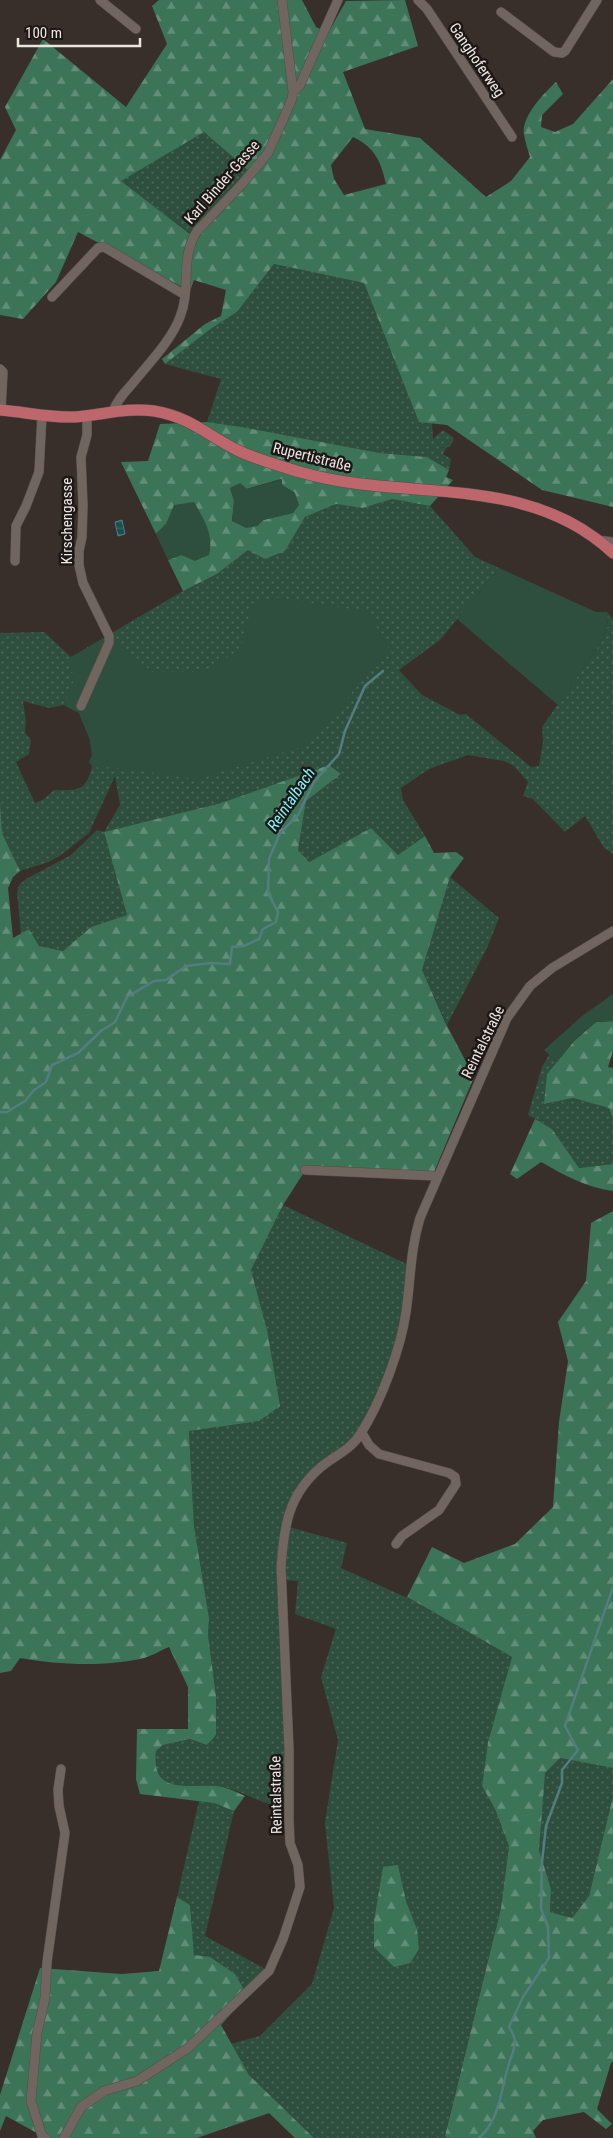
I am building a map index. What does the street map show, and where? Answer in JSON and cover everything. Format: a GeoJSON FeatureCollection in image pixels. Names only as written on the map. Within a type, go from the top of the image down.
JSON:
{"type":"FeatureCollection","features":[{"type":"Feature","properties":{"kind":"main road","name":"Rupertistraße"},"geometry":{"type":"LineString","coordinates":[[0,410],[66,417],[139,410],[174,416],[202,428],[250,456],[323,478],[493,498],[538,507],[573,522],[613,552]]}},
{"type":"Feature","properties":{"kind":"street"},"geometry":{"type":"LineString","coordinates":[[100,0],[136,28]]}},
{"type":"Feature","properties":{"kind":"street"},"geometry":{"type":"LineString","coordinates":[[282,0],[294,92]]}},
{"type":"Feature","properties":{"kind":"street"},"geometry":{"type":"LineString","coordinates":[[294,92],[300,84],[338,0]]}},
{"type":"Feature","properties":{"kind":"street","name":"Ganghoferweg"},"geometry":{"type":"LineString","coordinates":[[418,0],[427,9],[512,137]]}},
{"type":"Feature","properties":{"kind":"street"},"geometry":{"type":"LineString","coordinates":[[501,12],[554,52],[562,53],[566,51],[597,0]]}},
{"type":"Feature","properties":{"kind":"street","name":"Karl Binder-Gasse"},"geometry":{"type":"LineString","coordinates":[[113,411],[119,399],[151,361],[177,325],[184,306],[187,286],[186,260],[191,240],[268,153],[294,92]]}},
{"type":"Feature","properties":{"kind":"street"},"geometry":{"type":"LineString","coordinates":[[52,297],[98,248],[104,247],[185,295]]}},
{"type":"Feature","properties":{"kind":"street"},"geometry":{"type":"LineString","coordinates":[[0,369],[2,372],[0,410]]}},
{"type":"Feature","properties":{"kind":"street"},"geometry":{"type":"LineString","coordinates":[[15,561],[16,526],[39,472],[42,415]]}},
{"type":"Feature","properties":{"kind":"street","name":"Kirschengasse"},"geometry":{"type":"LineString","coordinates":[[81,706],[109,643],[109,636],[84,583],[79,565],[83,506],[81,457],[87,435],[87,415]]}},
{"type":"Feature","properties":{"kind":"street"},"geometry":{"type":"LineString","coordinates":[[598,540],[613,542]]}},
{"type":"Feature","properties":{"kind":"street","name":"Reintalstraße"},"geometry":{"type":"LineString","coordinates":[[64,2138],[81,2107],[104,2091],[136,2081],[188,2048],[269,1971],[283,1939],[300,1887],[298,1865],[290,1843],[282,1574],[283,1537],[292,1504],[300,1489],[321,1467],[354,1444],[362,1433],[398,1347],[406,1312],[413,1242],[437,1176],[507,1018],[530,986],[552,968],[613,931]]}},
{"type":"Feature","properties":{"kind":"street"},"geometry":{"type":"LineString","coordinates":[[305,1170],[437,1176]]}},
{"type":"Feature","properties":{"kind":"street"},"geometry":{"type":"LineString","coordinates":[[362,1433],[369,1445],[379,1454],[455,1476],[456,1484],[439,1510],[402,1536],[396,1544]]}},
{"type":"Feature","properties":{"kind":"street"},"geometry":{"type":"LineString","coordinates":[[46,2138],[42,2136],[31,2101],[37,2033],[45,1998],[47,1962],[66,1833],[59,1806],[58,1790],[61,1770]]}},
{"type":"Feature","properties":{"kind":"green space"},"geometry":{"type":"Polygon","coordinates":[[[159,0],[302,0],[316,27],[328,33],[346,1],[405,0],[418,46],[343,72],[365,129],[420,138],[486,197],[511,181],[530,157],[524,134],[526,120],[540,99],[556,82],[563,94],[542,115],[541,127],[555,132],[573,124],[613,79],[613,507],[542,490],[447,425],[419,422],[364,283],[274,264],[237,312],[212,328],[165,364],[162,359],[205,324],[221,316],[226,290],[194,280],[190,291],[78,232],[56,282],[23,319],[0,315],[0,160],[16,130],[5,107],[43,39],[126,107],[167,44],[152,6],[159,0]],[[204,132],[121,181],[190,234],[249,171],[204,132]],[[353,137],[331,165],[334,179],[344,195],[386,184],[382,169],[372,150],[353,137]]]}},
{"type":"Feature","properties":{"kind":"green space"},"geometry":{"type":"Polygon","coordinates":[[[204,132],[249,171],[191,234],[120,181],[204,132]]]}},
{"type":"Feature","properties":{"kind":"green space"},"geometry":{"type":"Polygon","coordinates":[[[274,264],[364,283],[419,421],[432,423],[433,439],[443,430],[454,438],[450,447],[447,447],[443,454],[451,459],[449,470],[427,457],[380,453],[207,422],[221,379],[165,364],[212,328],[237,312],[274,264]]]}},
{"type":"Feature","properties":{"kind":"green space"},"geometry":{"type":"Polygon","coordinates":[[[207,422],[380,453],[427,457],[449,470],[446,477],[453,480],[430,506],[392,499],[363,508],[336,504],[305,517],[285,551],[265,559],[248,550],[217,574],[183,591],[168,560],[181,555],[166,524],[156,534],[121,462],[148,461],[160,424],[207,422]],[[281,479],[246,489],[234,502],[232,521],[257,526],[263,520],[292,513],[295,493],[282,485],[281,479]]]}},
{"type":"Feature","properties":{"kind":"green space"},"geometry":{"type":"Polygon","coordinates":[[[282,479],[282,485],[295,493],[299,505],[293,513],[263,520],[257,526],[246,528],[232,521],[234,502],[230,488],[240,483],[247,489],[282,479]]]}},
{"type":"Feature","properties":{"kind":"green space"},"geometry":{"type":"Polygon","coordinates":[[[392,499],[430,506],[475,557],[499,568],[440,640],[399,670],[422,695],[460,715],[466,714],[531,767],[539,766],[543,742],[542,727],[602,641],[608,626],[607,612],[613,619],[613,854],[604,848],[585,816],[565,832],[533,799],[523,796],[528,782],[514,766],[504,761],[468,755],[429,769],[401,788],[403,800],[425,836],[398,855],[371,828],[309,862],[298,850],[306,801],[341,774],[329,765],[221,803],[104,832],[120,805],[115,776],[89,833],[49,862],[20,871],[2,833],[0,801],[0,633],[44,632],[71,657],[183,591],[217,574],[248,550],[285,551],[305,517],[336,504],[363,508],[392,499]],[[23,701],[26,722],[25,733],[31,740],[29,754],[16,762],[35,803],[44,799],[54,790],[80,788],[87,780],[92,766],[89,762],[92,755],[90,740],[79,713],[64,705],[49,708],[23,701]]]}},
{"type":"Feature","properties":{"kind":"green space"},"geometry":{"type":"Polygon","coordinates":[[[194,502],[209,534],[209,555],[195,561],[181,555],[168,560],[156,534],[166,524],[174,505],[194,502]]]}},
{"type":"Feature","properties":{"kind":"green space"},"geometry":{"type":"Polygon","coordinates":[[[499,568],[596,612],[607,612],[608,626],[602,641],[558,705],[457,619],[499,568]]]}},
{"type":"Feature","properties":{"kind":"green space"},"geometry":{"type":"Polygon","coordinates":[[[274,597],[368,612],[391,652],[361,678],[341,709],[307,745],[198,779],[111,767],[98,768],[89,762],[92,755],[90,740],[79,713],[64,705],[73,682],[71,657],[109,636],[152,672],[202,672],[240,650],[252,604],[274,597]]]}},
{"type":"Feature","properties":{"kind":"green space"},"geometry":{"type":"Polygon","coordinates":[[[329,765],[341,774],[306,801],[298,850],[309,862],[371,828],[398,855],[425,836],[434,853],[456,852],[464,858],[450,877],[422,970],[445,1022],[474,1077],[434,1172],[308,1166],[283,1205],[251,1270],[267,1330],[280,1406],[259,1421],[189,1431],[194,1526],[209,1618],[208,1635],[216,1696],[216,1735],[207,1745],[190,1739],[163,1745],[156,1751],[156,1765],[159,1775],[165,1781],[173,1784],[220,1787],[245,1796],[234,1811],[214,1803],[140,1794],[136,1779],[137,1729],[188,1729],[188,1687],[169,1647],[144,1658],[114,1663],[66,1663],[20,1658],[11,1671],[0,1673],[0,801],[2,833],[20,871],[13,877],[8,888],[13,938],[29,929],[39,946],[63,951],[91,927],[127,915],[104,832],[221,803],[329,765]]]}},
{"type":"Feature","properties":{"kind":"green space"},"geometry":{"type":"Polygon","coordinates":[[[97,830],[104,832],[127,915],[91,927],[63,951],[39,946],[29,929],[21,934],[17,893],[19,885],[26,879],[71,855],[97,830]]]}},
{"type":"Feature","properties":{"kind":"green space"},"geometry":{"type":"Polygon","coordinates":[[[450,877],[499,918],[487,948],[447,1025],[422,970],[450,877]]]}},
{"type":"Feature","properties":{"kind":"green space"},"geometry":{"type":"Polygon","coordinates":[[[613,994],[613,1021],[596,1022],[574,1041],[557,1062],[544,1050],[582,1016],[613,994]]]}},
{"type":"Feature","properties":{"kind":"green space"},"geometry":{"type":"Polygon","coordinates":[[[613,1021],[613,1051],[608,1067],[613,1068],[613,1119],[609,1108],[573,1098],[544,1104],[547,1074],[574,1041],[596,1022],[613,1021]]]}},
{"type":"Feature","properties":{"kind":"green space"},"geometry":{"type":"Polygon","coordinates":[[[549,1055],[557,1062],[547,1074],[545,1104],[573,1098],[609,1108],[613,1119],[613,1164],[579,1168],[552,1129],[528,1115],[542,1067],[549,1055]]]}},
{"type":"Feature","properties":{"kind":"green space"},"geometry":{"type":"Polygon","coordinates":[[[535,1119],[552,1129],[579,1168],[613,1164],[613,1191],[585,1184],[541,1162],[517,1179],[510,1174],[535,1119]]]}},
{"type":"Feature","properties":{"kind":"green space"},"geometry":{"type":"Polygon","coordinates":[[[283,1205],[415,1268],[410,1307],[362,1433],[300,1489],[289,1527],[347,1543],[341,1568],[412,1600],[512,1657],[488,1742],[482,1786],[495,1809],[509,1846],[501,1908],[445,2135],[449,2138],[314,2138],[249,2075],[231,2044],[260,2036],[312,1984],[334,1908],[325,1823],[338,1740],[321,1677],[336,1629],[295,1614],[298,1581],[282,1580],[289,1749],[284,1807],[266,1803],[224,1787],[170,1784],[161,1780],[157,1773],[156,1751],[163,1745],[190,1739],[207,1745],[216,1735],[216,1696],[208,1635],[209,1618],[194,1526],[189,1430],[259,1421],[267,1330],[251,1270],[283,1205]],[[398,1865],[394,1967],[417,1929],[406,1901],[398,1865]]]}},
{"type":"Feature","properties":{"kind":"green space"},"geometry":{"type":"Polygon","coordinates":[[[613,1211],[613,1768],[560,1758],[545,1773],[539,1850],[551,1889],[550,1912],[572,1918],[589,1896],[613,1796],[613,2062],[611,2063],[597,2109],[612,2124],[606,2129],[584,2112],[543,2120],[533,2131],[536,2138],[449,2138],[445,2136],[501,1908],[509,1846],[495,1809],[482,1786],[488,1742],[512,1657],[407,1597],[432,1547],[464,1563],[515,1544],[553,1507],[559,1422],[568,1361],[558,1322],[586,1281],[591,1223],[613,1211]]]}},
{"type":"Feature","properties":{"kind":"green space"},"geometry":{"type":"Polygon","coordinates":[[[560,1758],[613,1768],[613,1796],[589,1896],[572,1918],[550,1912],[551,1889],[539,1850],[544,1773],[560,1758]]]}},
{"type":"Feature","properties":{"kind":"green space"},"geometry":{"type":"Polygon","coordinates":[[[199,1801],[214,1803],[234,1811],[205,1936],[269,1971],[246,1993],[194,1956],[190,1905],[177,1897],[199,1801]]]}},
{"type":"Feature","properties":{"kind":"green space"},"geometry":{"type":"Polygon","coordinates":[[[398,1865],[406,1901],[417,1929],[419,1949],[410,1963],[394,1967],[374,1947],[374,1921],[383,1867],[398,1865]]]}},
{"type":"Feature","properties":{"kind":"green space"},"geometry":{"type":"Polygon","coordinates":[[[177,1897],[190,1905],[194,1955],[210,1957],[235,1974],[246,1993],[243,2000],[221,2025],[249,2075],[314,2138],[295,2138],[269,2113],[197,2138],[46,2138],[6,2116],[0,2131],[0,2095],[40,1968],[122,1974],[159,1971],[177,1897]]]}},
{"type":"Feature","properties":{"kind":"water"},"geometry":{"type":"Polygon","coordinates":[[[122,520],[125,534],[118,536],[115,522],[122,520]]]}},
{"type":"Feature","properties":{"kind":"waterway","name":"Reintalbach"},"geometry":{"type":"LineString","coordinates":[[0,1112],[7,1112],[25,1101],[34,1090],[46,1082],[52,1065],[78,1053],[101,1031],[115,1022],[127,997],[154,981],[166,980],[186,966],[211,963],[230,964],[232,947],[244,946],[259,939],[263,929],[276,922],[278,912],[268,893],[269,859],[280,833],[298,815],[314,782],[339,754],[345,731],[365,686],[383,671]]}},
{"type":"Feature","properties":{"kind":"waterway"},"geometry":{"type":"LineString","coordinates":[[479,2138],[486,2131],[495,2114],[514,2048],[515,2039],[509,2027],[523,1997],[549,1958],[548,1927],[541,1909],[542,1862],[546,1826],[562,1783],[562,1770],[578,1750],[565,1726],[613,1587]]}}]}
